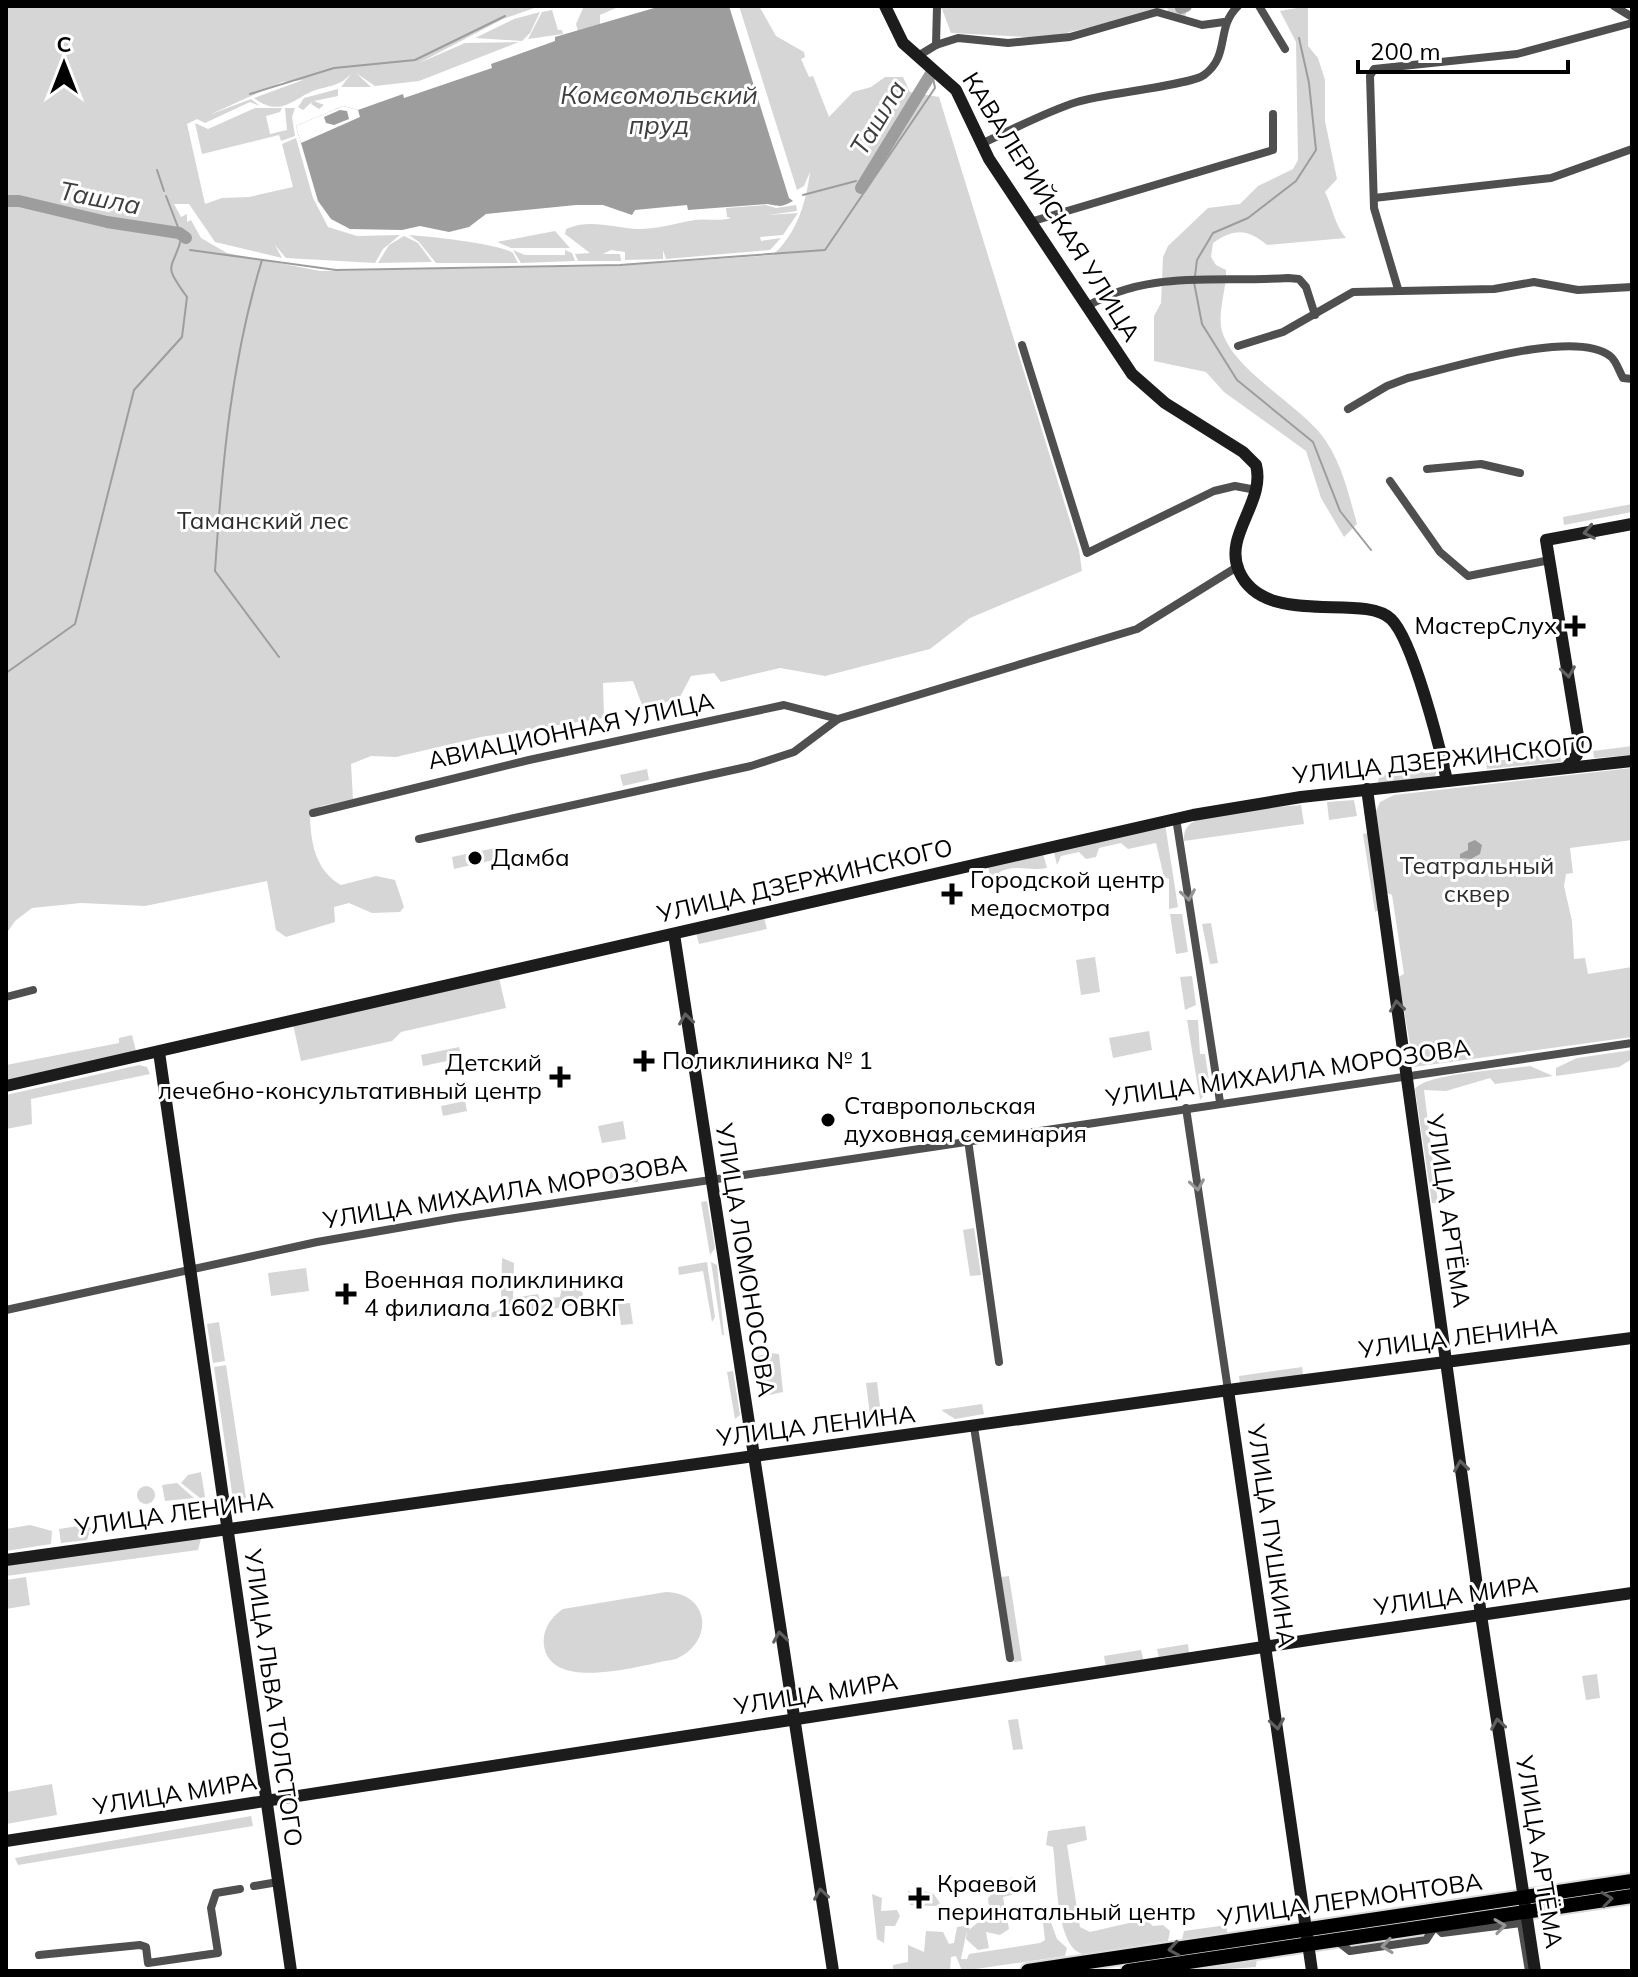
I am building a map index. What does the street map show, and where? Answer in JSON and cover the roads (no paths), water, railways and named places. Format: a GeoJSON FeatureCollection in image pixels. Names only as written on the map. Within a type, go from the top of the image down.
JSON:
{"type":"FeatureCollection","features":[{"type":"Feature","properties":{"kind":"main road","name":"КАВАЛЕРИЙСКАЯ УЛИЦА"},"geometry":{"type":"LineString","coordinates":[[885,6],[900,39],[956,90],[981,144],[1118,356],[1146,387],[1251,458],[1258,473],[1256,490]]}},
{"type":"Feature","properties":{"kind":"main road"},"geometry":{"type":"LineString","coordinates":[[1256,490],[1238,540],[1237,567],[1257,592],[1280,602],[1388,616],[1413,665],[1447,781]]}},
{"type":"Feature","properties":{"kind":"main road"},"geometry":{"type":"LineString","coordinates":[[1566,768],[1577,755],[1578,736],[1546,540],[1632,524]]}},
{"type":"Feature","properties":{"kind":"main road","name":"УЛИЦА ДЗЕРЖИНСКОГО"},"geometry":{"type":"LineString","coordinates":[[1578,736],[1583,752],[1590,759],[1626,761]]}},
{"type":"Feature","properties":{"kind":"main road","name":"УЛИЦА ДЗЕРЖИНСКОГО"},"geometry":{"type":"LineString","coordinates":[[6,1086],[1176,818],[1367,789],[1626,761]]}},
{"type":"Feature","properties":{"kind":"main road","name":"УЛИЦА АРТЁМА"},"geometry":{"type":"LineString","coordinates":[[1367,789],[1481,1615],[1535,1971]]}},
{"type":"Feature","properties":{"kind":"main road","name":"УЛИЦА ЛОМОНОСОВА"},"geometry":{"type":"LineString","coordinates":[[674,934],[833,1971]]}},
{"type":"Feature","properties":{"kind":"main road","name":"УЛИЦА ЛЬВА ТОЛСТОГО"},"geometry":{"type":"LineString","coordinates":[[159,1052],[291,1971]]}},
{"type":"Feature","properties":{"kind":"main road","name":"УЛИЦА ЛЕНИНА"},"geometry":{"type":"LineString","coordinates":[[6,1560],[1228,1390],[1632,1338]]}},
{"type":"Feature","properties":{"kind":"main road","name":"УЛИЦА ПУШКИНА"},"geometry":{"type":"LineString","coordinates":[[1228,1390],[1312,1971]]}},
{"type":"Feature","properties":{"kind":"main road","name":"УЛИЦА МИРА"},"geometry":{"type":"LineString","coordinates":[[6,1841],[1632,1593]]}},
{"type":"Feature","properties":{"kind":"main road","name":"УЛИЦА ЛЕРМОНТОВА"},"geometry":{"type":"LineString","coordinates":[[1128,1971],[1308,1936],[1336,1940],[1435,1926],[1632,1881]]}},
{"type":"Feature","properties":{"kind":"main road","name":"УЛИЦА ЛЕРМОНТОВА"},"geometry":{"type":"LineString","coordinates":[[1028,1971],[1308,1936],[1526,1904],[1632,1896]]}},
{"type":"Feature","properties":{"kind":"street"},"geometry":{"type":"LineString","coordinates":[[936,45],[937,6]]}},
{"type":"Feature","properties":{"kind":"street"},"geometry":{"type":"LineString","coordinates":[[981,144],[1076,102],[1203,77],[1221,52],[1224,22],[1238,6]]}},
{"type":"Feature","properties":{"kind":"street"},"geometry":{"type":"LineString","coordinates":[[1259,6],[1285,49]]}},
{"type":"Feature","properties":{"kind":"street"},"geometry":{"type":"LineString","coordinates":[[1614,6],[1632,20]]}},
{"type":"Feature","properties":{"kind":"street"},"geometry":{"type":"LineString","coordinates":[[918,56],[936,45],[958,38],[1008,43],[1070,37],[1157,12],[1202,25],[1224,22]]}},
{"type":"Feature","properties":{"kind":"street"},"geometry":{"type":"LineString","coordinates":[[1398,289],[1378,227],[1374,198],[1370,76],[1374,69],[1517,54],[1632,20]]}},
{"type":"Feature","properties":{"kind":"street"},"geometry":{"type":"LineString","coordinates":[[1030,222],[1273,150],[1273,114]]}},
{"type":"Feature","properties":{"kind":"street"},"geometry":{"type":"LineString","coordinates":[[1374,198],[1551,178],[1632,149]]}},
{"type":"Feature","properties":{"kind":"street"},"geometry":{"type":"LineString","coordinates":[[1086,307],[1119,289],[1180,280],[1299,279],[1306,287],[1315,315]]}},
{"type":"Feature","properties":{"kind":"street"},"geometry":{"type":"LineString","coordinates":[[1238,346],[1283,332],[1353,292],[1494,289],[1534,282],[1578,290],[1632,287]]}},
{"type":"Feature","properties":{"kind":"street"},"geometry":{"type":"LineString","coordinates":[[1022,345],[1087,553],[1214,491],[1235,486],[1256,490]]}},
{"type":"Feature","properties":{"kind":"street"},"geometry":{"type":"LineString","coordinates":[[1348,409],[1387,386],[1408,378],[1548,346],[1591,347],[1612,357],[1623,378],[1632,379]]}},
{"type":"Feature","properties":{"kind":"street"},"geometry":{"type":"LineString","coordinates":[[1427,469],[1481,464],[1520,473]]}},
{"type":"Feature","properties":{"kind":"street"},"geometry":{"type":"LineString","coordinates":[[1390,481],[1440,552],[1468,576],[1550,560]]}},
{"type":"Feature","properties":{"kind":"street"},"geometry":{"type":"LineString","coordinates":[[419,839],[751,766],[794,752],[838,719],[1137,629],[1237,567]]}},
{"type":"Feature","properties":{"kind":"street","name":"АВИАЦИОННАЯ УЛИЦА"},"geometry":{"type":"LineString","coordinates":[[313,813],[515,763],[784,705],[838,719]]}},
{"type":"Feature","properties":{"kind":"street"},"geometry":{"type":"LineString","coordinates":[[1176,818],[1220,1102]]}},
{"type":"Feature","properties":{"kind":"street"},"geometry":{"type":"LineString","coordinates":[[6,997],[33,990]]}},
{"type":"Feature","properties":{"kind":"street","name":"УЛИЦА МИХАИЛА МОРОЗОВА"},"geometry":{"type":"LineString","coordinates":[[6,1310],[367,1233],[1220,1102],[1632,1043]]}},
{"type":"Feature","properties":{"kind":"street","name":"УЛИЦА ПУШКИНА"},"geometry":{"type":"LineString","coordinates":[[1186,1108],[1228,1390]]}},
{"type":"Feature","properties":{"kind":"street"},"geometry":{"type":"LineString","coordinates":[[968,1140],[999,1362]]}},
{"type":"Feature","properties":{"kind":"street"},"geometry":{"type":"LineString","coordinates":[[974,1427],[1010,1658]]}},
{"type":"Feature","properties":{"kind":"street"},"geometry":{"type":"LineString","coordinates":[[254,1886],[278,1882]]}},
{"type":"Feature","properties":{"kind":"street"},"geometry":{"type":"LineString","coordinates":[[39,1955],[140,1945],[146,1947],[148,1967],[218,1953],[211,1908],[216,1893],[240,1889]]}},
{"type":"Feature","properties":{"kind":"street"},"geometry":{"type":"LineString","coordinates":[[1435,1926],[1442,1933],[1521,1923],[1529,1971]]}},
{"type":"Feature","properties":{"kind":"water","name":"Комсомольский пруд"},"geometry":{"type":"Polygon","coordinates":[[[661,6],[729,6],[789,198],[793,201],[780,206],[767,204],[688,210],[687,205],[635,210],[632,215],[603,205],[576,205],[486,214],[469,227],[449,232],[420,226],[402,230],[350,229],[331,219],[318,201],[296,126],[343,106],[358,110],[403,94],[404,98],[492,68],[491,64],[555,41],[555,37],[661,6]]]}},
{"type":"Feature","properties":{"kind":"water"},"geometry":{"type":"Polygon","coordinates":[[[1475,840],[1482,845],[1480,854],[1471,859],[1460,858],[1460,854],[1468,850],[1468,843],[1475,840]]]}},
{"type":"Feature","properties":{"kind":"waterway","name":"Ташла"},"geometry":{"type":"LineString","coordinates":[[1181,8],[1186,6]]}},
{"type":"Feature","properties":{"kind":"waterway"},"geometry":{"type":"LineString","coordinates":[[250,94],[334,68],[415,60],[505,16]]}},
{"type":"Feature","properties":{"kind":"waterway"},"geometry":{"type":"LineString","coordinates":[[1195,276],[1197,260],[1213,233],[1248,218],[1296,181],[1316,150],[1309,83],[1299,38]]}},
{"type":"Feature","properties":{"kind":"waterway","name":"Ташла"},"geometry":{"type":"LineString","coordinates":[[861,188],[932,72]]}},
{"type":"Feature","properties":{"kind":"waterway"},"geometry":{"type":"LineString","coordinates":[[190,250],[336,270],[620,265],[825,250],[935,88],[933,78]]}},
{"type":"Feature","properties":{"kind":"waterway"},"geometry":{"type":"LineString","coordinates":[[157,170],[164,191]]}},
{"type":"Feature","properties":{"kind":"waterway","name":"Ташла"},"geometry":{"type":"LineString","coordinates":[[863,179],[867,178]]}},
{"type":"Feature","properties":{"kind":"waterway"},"geometry":{"type":"LineString","coordinates":[[803,195],[856,181]]}},
{"type":"Feature","properties":{"kind":"waterway"},"geometry":{"type":"LineString","coordinates":[[166,196],[181,235]]}},
{"type":"Feature","properties":{"kind":"waterway","name":"Ташла"},"geometry":{"type":"LineString","coordinates":[[6,201],[179,233],[186,238]]}},
{"type":"Feature","properties":{"kind":"waterway"},"geometry":{"type":"LineString","coordinates":[[6,673],[75,624],[134,390],[182,337],[187,297],[171,266],[182,236]]}},
{"type":"Feature","properties":{"kind":"waterway"},"geometry":{"type":"LineString","coordinates":[[262,260],[235,375],[215,571],[279,657]]}},
{"type":"Feature","properties":{"kind":"waterway"},"geometry":{"type":"LineString","coordinates":[[1194,282],[1202,324],[1237,380],[1313,442],[1340,511],[1371,550]]}},
{"type":"Feature","properties":{"kind":"place","name":"МастерСлух"},"geometry":{"type":"Point","coordinates":[1575,626]}},
{"type":"Feature","properties":{"kind":"place","name":"Дамба"},"geometry":{"type":"Point","coordinates":[475,858]}},
{"type":"Feature","properties":{"kind":"place","name":"Городской центр медосмотра"},"geometry":{"type":"Point","coordinates":[952,894]}},
{"type":"Feature","properties":{"kind":"place","name":"Поликлиника № 1"},"geometry":{"type":"Point","coordinates":[644,1061]}},
{"type":"Feature","properties":{"kind":"place","name":"Детский лечебно-консультативный центр"},"geometry":{"type":"Point","coordinates":[560,1077]}},
{"type":"Feature","properties":{"kind":"place","name":"Ставропольская духовная семинария"},"geometry":{"type":"Point","coordinates":[828,1120]}},
{"type":"Feature","properties":{"kind":"place","name":"Военная поликлиника 4 филиала 1602 ОВКГ"},"geometry":{"type":"Point","coordinates":[346,1294]}},
{"type":"Feature","properties":{"kind":"place","name":"Краевой перинатальный центр"},"geometry":{"type":"Point","coordinates":[919,1898]}},
{"type":"Feature","properties":{"kind":"park label","name":"Таманский лес"},"geometry":{"type":"Point","coordinates":[263,521]}},
{"type":"Feature","properties":{"kind":"park label","name":"Театральный сквер"},"geometry":{"type":"Point","coordinates":[1477,880]}}]}
